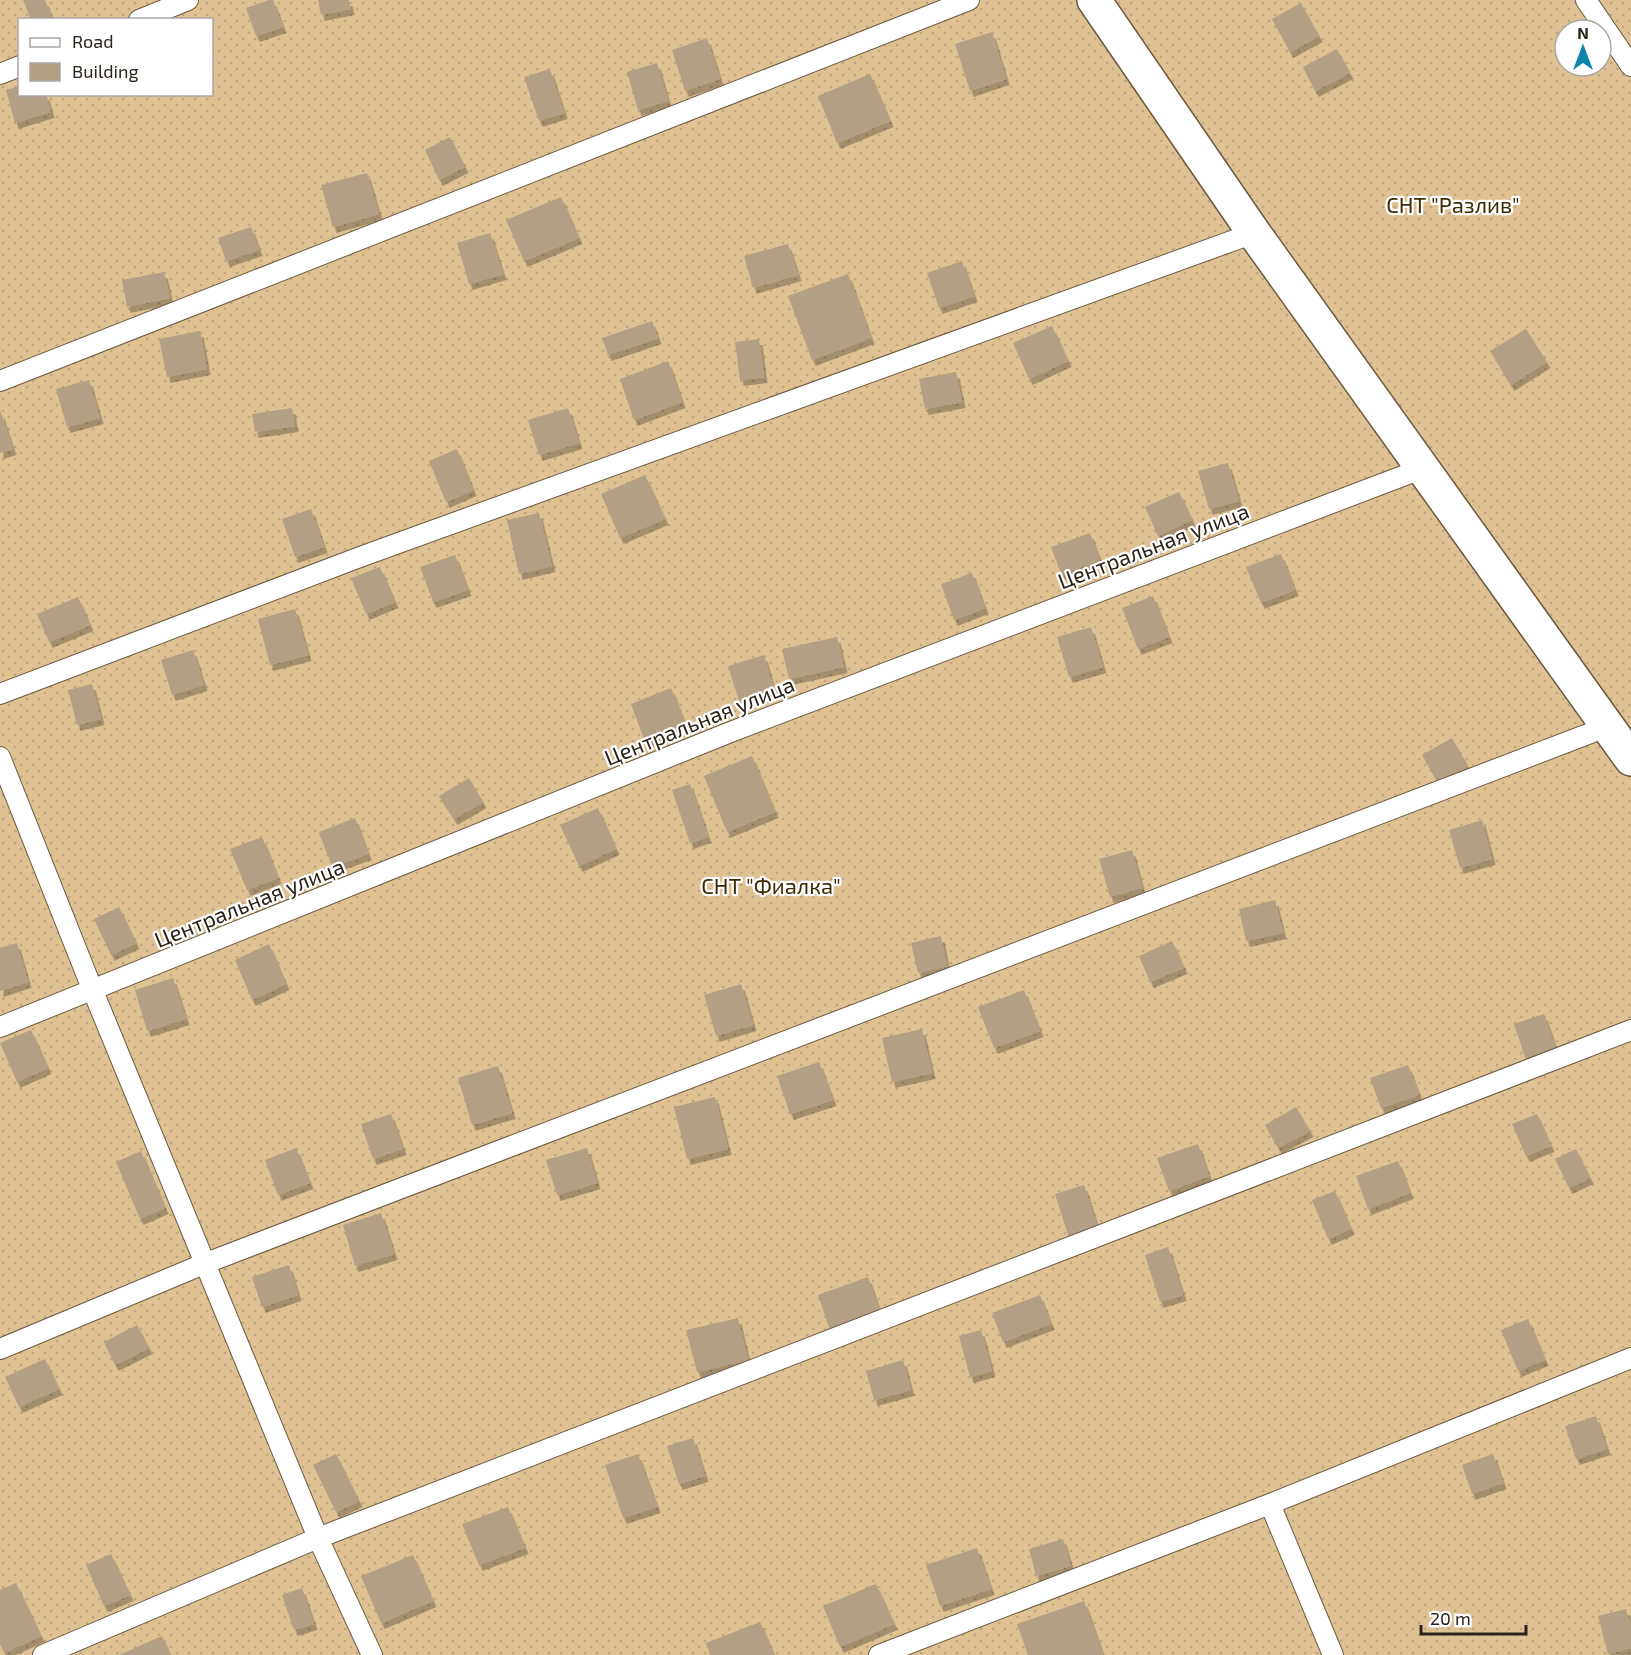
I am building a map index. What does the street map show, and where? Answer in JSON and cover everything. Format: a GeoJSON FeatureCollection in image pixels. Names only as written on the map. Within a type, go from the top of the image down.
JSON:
{"type":"FeatureCollection","features":[{"type":"Feature","properties":{"kind":"street"},"geometry":{"type":"LineString","coordinates":[[1094,0],[1254,233],[1631,759]]}},
{"type":"Feature","properties":{"kind":"lane"},"geometry":{"type":"LineString","coordinates":[[143,18],[188,0]]}},
{"type":"Feature","properties":{"kind":"lane"},"geometry":{"type":"LineString","coordinates":[[0,381],[969,0]]}},
{"type":"Feature","properties":{"kind":"lane"},"geometry":{"type":"LineString","coordinates":[[1586,0],[1631,66]]}},
{"type":"Feature","properties":{"kind":"lane"},"geometry":{"type":"LineString","coordinates":[[0,74],[18,67]]}},
{"type":"Feature","properties":{"kind":"lane"},"geometry":{"type":"LineString","coordinates":[[0,694],[360,557],[1254,233]]}},
{"type":"Feature","properties":{"kind":"lane","name":"Центральная улица"},"geometry":{"type":"LineString","coordinates":[[0,1028],[728,733],[1421,469]]}},
{"type":"Feature","properties":{"kind":"lane"},"geometry":{"type":"LineString","coordinates":[[0,1349],[206,1263],[1609,726]]}},
{"type":"Feature","properties":{"kind":"lane"},"geometry":{"type":"LineString","coordinates":[[0,757],[93,991],[318,1538],[372,1655]]}},
{"type":"Feature","properties":{"kind":"lane"},"geometry":{"type":"LineString","coordinates":[[43,1655],[318,1538],[1631,1030]]}},
{"type":"Feature","properties":{"kind":"lane"},"geometry":{"type":"LineString","coordinates":[[879,1655],[1269,1504],[1631,1358]]}},
{"type":"Feature","properties":{"kind":"lane"},"geometry":{"type":"LineString","coordinates":[[1269,1504],[1333,1655]]}},
{"type":"Feature","properties":{"kind":"green space","name":"СНТ \"Фиалка\""},"geometry":{"type":"Polygon","coordinates":[[[0,0],[1631,0],[1631,1655],[0,1655],[0,0]]]}},
{"type":"Feature","properties":{"kind":"building"},"geometry":{"type":"Polygon","coordinates":[[[23,0],[45,0],[52,18],[30,18],[23,0]]]}},
{"type":"Feature","properties":{"kind":"building"},"geometry":{"type":"Polygon","coordinates":[[[273,0],[283,27],[256,36],[246,8],[273,0]]]}},
{"type":"Feature","properties":{"kind":"building"},"geometry":{"type":"Polygon","coordinates":[[[318,0],[349,0],[351,9],[321,15],[318,0]]]}},
{"type":"Feature","properties":{"kind":"building"},"geometry":{"type":"Polygon","coordinates":[[[1301,3],[1319,36],[1290,52],[1272,19],[1301,3]]]}},
{"type":"Feature","properties":{"kind":"building"},"geometry":{"type":"Polygon","coordinates":[[[992,32],[1006,79],[970,91],[955,44],[992,32]]]}},
{"type":"Feature","properties":{"kind":"building"},"geometry":{"type":"Polygon","coordinates":[[[707,38],[720,79],[685,91],[672,50],[707,38]]]}},
{"type":"Feature","properties":{"kind":"building"},"geometry":{"type":"Polygon","coordinates":[[[1337,49],[1350,73],[1315,91],[1303,67],[1337,49]]]}},
{"type":"Feature","properties":{"kind":"building"},"geometry":{"type":"Polygon","coordinates":[[[657,63],[668,101],[638,110],[627,72],[657,63]]]}},
{"type":"Feature","properties":{"kind":"building"},"geometry":{"type":"Polygon","coordinates":[[[550,69],[564,113],[539,121],[524,77],[550,69]]]}},
{"type":"Feature","properties":{"kind":"building"},"geometry":{"type":"Polygon","coordinates":[[[870,74],[890,121],[837,143],[818,96],[870,74]]]}},
{"type":"Feature","properties":{"kind":"building"},"geometry":{"type":"Polygon","coordinates":[[[18,87],[18,96],[47,96],[51,112],[15,123],[6,90],[18,87]]]}},
{"type":"Feature","properties":{"kind":"building"},"geometry":{"type":"Polygon","coordinates":[[[450,137],[465,167],[439,180],[425,150],[450,137]]]}},
{"type":"Feature","properties":{"kind":"building"},"geometry":{"type":"Polygon","coordinates":[[[367,173],[379,214],[333,227],[321,185],[367,173]]]}},
{"type":"Feature","properties":{"kind":"building"},"geometry":{"type":"Polygon","coordinates":[[[561,197],[579,238],[524,261],[506,220],[561,197]]]}},
{"type":"Feature","properties":{"kind":"building"},"geometry":{"type":"Polygon","coordinates":[[[251,227],[259,250],[226,261],[218,238],[251,227]]]}},
{"type":"Feature","properties":{"kind":"building"},"geometry":{"type":"Polygon","coordinates":[[[490,233],[503,274],[469,284],[457,243],[490,233]]]}},
{"type":"Feature","properties":{"kind":"building"},"geometry":{"type":"Polygon","coordinates":[[[788,244],[798,275],[753,288],[744,256],[788,244]]]}},
{"type":"Feature","properties":{"kind":"building"},"geometry":{"type":"Polygon","coordinates":[[[962,261],[974,296],[939,308],[927,273],[962,261]]]}},
{"type":"Feature","properties":{"kind":"building"},"geometry":{"type":"Polygon","coordinates":[[[164,272],[170,298],[127,307],[122,280],[164,272]]]}},
{"type":"Feature","properties":{"kind":"building"},"geometry":{"type":"Polygon","coordinates":[[[848,274],[871,338],[812,360],[788,296],[848,274]]]}},
{"type":"Feature","properties":{"kind":"building"},"geometry":{"type":"Polygon","coordinates":[[[652,321],[658,338],[608,355],[602,338],[652,321]]]}},
{"type":"Feature","properties":{"kind":"building"},"geometry":{"type":"Polygon","coordinates":[[[1052,326],[1068,361],[1029,379],[1013,343],[1052,326]]]}},
{"type":"Feature","properties":{"kind":"building"},"geometry":{"type":"Polygon","coordinates":[[[1526,329],[1547,362],[1511,385],[1490,351],[1526,329]]]}},
{"type":"Feature","properties":{"kind":"building"},"geometry":{"type":"Polygon","coordinates":[[[200,331],[207,369],[167,377],[159,339],[200,331]]]}},
{"type":"Feature","properties":{"kind":"building"},"geometry":{"type":"Polygon","coordinates":[[[759,339],[764,377],[740,380],[735,342],[759,339]]]}},
{"type":"Feature","properties":{"kind":"building"},"geometry":{"type":"Polygon","coordinates":[[[668,361],[682,402],[634,420],[620,379],[668,361]]]}},
{"type":"Feature","properties":{"kind":"building"},"geometry":{"type":"Polygon","coordinates":[[[956,372],[962,402],[925,409],[919,379],[956,372]]]}},
{"type":"Feature","properties":{"kind":"building"},"geometry":{"type":"Polygon","coordinates":[[[89,380],[100,418],[67,427],[56,389],[89,380]]]}},
{"type":"Feature","properties":{"kind":"building"},"geometry":{"type":"Polygon","coordinates":[[[292,408],[295,426],[255,432],[252,414],[292,408]]]}},
{"type":"Feature","properties":{"kind":"building"},"geometry":{"type":"Polygon","coordinates":[[[568,408],[579,443],[539,455],[528,420],[568,408]]]}},
{"type":"Feature","properties":{"kind":"building"},"geometry":{"type":"Polygon","coordinates":[[[0,410],[13,449],[0,453],[0,410]]]}},
{"type":"Feature","properties":{"kind":"building"},"geometry":{"type":"Polygon","coordinates":[[[457,449],[473,490],[446,502],[429,461],[457,449]]]}},
{"type":"Feature","properties":{"kind":"building"},"geometry":{"type":"Polygon","coordinates":[[[1228,463],[1239,501],[1209,509],[1198,471],[1228,463]]]}},
{"type":"Feature","properties":{"kind":"building"},"geometry":{"type":"Polygon","coordinates":[[[645,475],[665,519],[620,538],[601,494],[645,475]]]}},
{"type":"Feature","properties":{"kind":"building"},"geometry":{"type":"Polygon","coordinates":[[[1179,492],[1192,520],[1158,536],[1145,507],[1179,492]]]}},
{"type":"Feature","properties":{"kind":"building"},"geometry":{"type":"Polygon","coordinates":[[[311,509],[324,547],[295,557],[282,519],[311,509]]]}},
{"type":"Feature","properties":{"kind":"building"},"geometry":{"type":"Polygon","coordinates":[[[539,513],[552,566],[519,574],[507,520],[539,513]]]}},
{"type":"Feature","properties":{"kind":"building"},"geometry":{"type":"Polygon","coordinates":[[[1090,533],[1100,560],[1061,574],[1051,547],[1090,533]]]}},
{"type":"Feature","properties":{"kind":"building"},"geometry":{"type":"Polygon","coordinates":[[[1281,554],[1295,590],[1261,603],[1246,567],[1281,554]]]}},
{"type":"Feature","properties":{"kind":"building"},"geometry":{"type":"Polygon","coordinates":[[[455,555],[468,590],[433,602],[420,567],[455,555]]]}},
{"type":"Feature","properties":{"kind":"building"},"geometry":{"type":"Polygon","coordinates":[[[380,567],[395,602],[366,614],[351,578],[380,567]]]}},
{"type":"Feature","properties":{"kind":"building"},"geometry":{"type":"Polygon","coordinates":[[[972,573],[985,608],[954,620],[941,584],[972,573]]]}},
{"type":"Feature","properties":{"kind":"building"},"geometry":{"type":"Polygon","coordinates":[[[1153,596],[1169,637],[1138,649],[1122,608],[1153,596]]]}},
{"type":"Feature","properties":{"kind":"building"},"geometry":{"type":"Polygon","coordinates":[[[78,597],[90,625],[49,642],[37,614],[78,597]]]}},
{"type":"Feature","properties":{"kind":"building"},"geometry":{"type":"Polygon","coordinates":[[[295,609],[308,655],[270,665],[258,619],[295,609]]]}},
{"type":"Feature","properties":{"kind":"building"},"geometry":{"type":"Polygon","coordinates":[[[1091,627],[1103,667],[1069,677],[1057,637],[1091,627]]]}},
{"type":"Feature","properties":{"kind":"building"},"geometry":{"type":"Polygon","coordinates":[[[837,637],[844,667],[789,679],[782,649],[837,637]]]}},
{"type":"Feature","properties":{"kind":"building"},"geometry":{"type":"Polygon","coordinates":[[[193,650],[204,685],[172,695],[161,660],[193,650]]]}},
{"type":"Feature","properties":{"kind":"building"},"geometry":{"type":"Polygon","coordinates":[[[764,655],[774,691],[739,701],[728,666],[764,655]]]}},
{"type":"Feature","properties":{"kind":"building"},"geometry":{"type":"Polygon","coordinates":[[[92,684],[101,719],[77,725],[68,690],[92,684]]]}},
{"type":"Feature","properties":{"kind":"building"},"geometry":{"type":"Polygon","coordinates":[[[671,688],[686,726],[645,742],[631,704],[671,688]]]}},
{"type":"Feature","properties":{"kind":"building"},"geometry":{"type":"Polygon","coordinates":[[[1452,738],[1468,766],[1438,783],[1422,755],[1452,738]]]}},
{"type":"Feature","properties":{"kind":"building"},"geometry":{"type":"Polygon","coordinates":[[[752,756],[775,812],[727,832],[704,776],[752,756]]]}},
{"type":"Feature","properties":{"kind":"building"},"geometry":{"type":"Polygon","coordinates":[[[469,778],[483,802],[454,819],[439,796],[469,778]]]}},
{"type":"Feature","properties":{"kind":"building"},"geometry":{"type":"Polygon","coordinates":[[[690,784],[708,837],[690,843],[672,790],[690,784]]]}},
{"type":"Feature","properties":{"kind":"building"},"geometry":{"type":"Polygon","coordinates":[[[598,808],[616,849],[579,866],[560,825],[598,808]]]}},
{"type":"Feature","properties":{"kind":"building"},"geometry":{"type":"Polygon","coordinates":[[[355,818],[368,854],[332,867],[319,832],[355,818]]]}},
{"type":"Feature","properties":{"kind":"building"},"geometry":{"type":"Polygon","coordinates":[[[1482,820],[1492,859],[1460,868],[1449,830],[1482,820]]]}},
{"type":"Feature","properties":{"kind":"building"},"geometry":{"type":"Polygon","coordinates":[[[262,837],[278,878],[247,890],[230,849],[262,837]]]}},
{"type":"Feature","properties":{"kind":"building"},"geometry":{"type":"Polygon","coordinates":[[[1132,850],[1142,888],[1110,897],[1099,859],[1132,850]]]}},
{"type":"Feature","properties":{"kind":"building"},"geometry":{"type":"Polygon","coordinates":[[[1275,900],[1283,933],[1246,941],[1239,909],[1275,900]]]}},
{"type":"Feature","properties":{"kind":"building"},"geometry":{"type":"Polygon","coordinates":[[[119,907],[136,943],[111,955],[94,919],[119,907]]]}},
{"type":"Feature","properties":{"kind":"building"},"geometry":{"type":"Polygon","coordinates":[[[941,936],[947,966],[918,973],[911,943],[941,936]]]}},
{"type":"Feature","properties":{"kind":"building"},"geometry":{"type":"Polygon","coordinates":[[[1172,941],[1184,968],[1150,982],[1139,956],[1172,941]]]}},
{"type":"Feature","properties":{"kind":"building"},"geometry":{"type":"Polygon","coordinates":[[[17,943],[28,982],[0,991],[0,948],[17,943]]]}},
{"type":"Feature","properties":{"kind":"building"},"geometry":{"type":"Polygon","coordinates":[[[269,944],[286,984],[252,1000],[235,960],[269,944]]]}},
{"type":"Feature","properties":{"kind":"building"},"geometry":{"type":"Polygon","coordinates":[[[173,978],[186,1019],[147,1031],[135,990],[173,978]]]}},
{"type":"Feature","properties":{"kind":"building"},"geometry":{"type":"Polygon","coordinates":[[[741,984],[753,1025],[716,1036],[704,995],[741,984]]]}},
{"type":"Feature","properties":{"kind":"building"},"geometry":{"type":"Polygon","coordinates":[[[1024,990],[1040,1031],[994,1048],[978,1007],[1024,990]]]}},
{"type":"Feature","properties":{"kind":"building"},"geometry":{"type":"Polygon","coordinates":[[[1544,1014],[1556,1049],[1526,1060],[1514,1024],[1544,1014]]]}},
{"type":"Feature","properties":{"kind":"building"},"geometry":{"type":"Polygon","coordinates":[[[922,1029],[932,1073],[892,1082],[882,1038],[922,1029]]]}},
{"type":"Feature","properties":{"kind":"building"},"geometry":{"type":"Polygon","coordinates":[[[31,1030],[48,1068],[17,1082],[0,1043],[31,1030]]]}},
{"type":"Feature","properties":{"kind":"building"},"geometry":{"type":"Polygon","coordinates":[[[819,1062],[833,1100],[790,1114],[777,1076],[819,1062]]]}},
{"type":"Feature","properties":{"kind":"building"},"geometry":{"type":"Polygon","coordinates":[[[1408,1065],[1419,1095],[1381,1108],[1370,1078],[1408,1065]]]}},
{"type":"Feature","properties":{"kind":"building"},"geometry":{"type":"Polygon","coordinates":[[[498,1066],[512,1113],[472,1125],[458,1078],[498,1066]]]}},
{"type":"Feature","properties":{"kind":"building"},"geometry":{"type":"Polygon","coordinates":[[[715,1097],[728,1149],[687,1159],[674,1107],[715,1097]]]}},
{"type":"Feature","properties":{"kind":"building"},"geometry":{"type":"Polygon","coordinates":[[[1296,1107],[1310,1131],[1278,1148],[1265,1125],[1296,1107]]]}},
{"type":"Feature","properties":{"kind":"building"},"geometry":{"type":"Polygon","coordinates":[[[391,1114],[403,1149],[373,1159],[361,1124],[391,1114]]]}},
{"type":"Feature","properties":{"kind":"building"},"geometry":{"type":"Polygon","coordinates":[[[1537,1114],[1551,1146],[1526,1156],[1512,1124],[1537,1114]]]}},
{"type":"Feature","properties":{"kind":"building"},"geometry":{"type":"Polygon","coordinates":[[[1198,1144],[1209,1176],[1169,1191],[1157,1158],[1198,1144]]]}},
{"type":"Feature","properties":{"kind":"building"},"geometry":{"type":"Polygon","coordinates":[[[296,1148],[310,1183],[278,1195],[265,1160],[296,1148]]]}},
{"type":"Feature","properties":{"kind":"building"},"geometry":{"type":"Polygon","coordinates":[[[587,1148],[597,1183],[557,1195],[546,1160],[587,1148]]]}},
{"type":"Feature","properties":{"kind":"building"},"geometry":{"type":"Polygon","coordinates":[[[1576,1149],[1590,1178],[1569,1188],[1555,1159],[1576,1149]]]}},
{"type":"Feature","properties":{"kind":"building"},"geometry":{"type":"Polygon","coordinates":[[[141,1151],[165,1208],[140,1219],[116,1162],[141,1151]]]}},
{"type":"Feature","properties":{"kind":"building"},"geometry":{"type":"Polygon","coordinates":[[[1398,1161],[1410,1193],[1368,1209],[1356,1176],[1398,1161]]]}},
{"type":"Feature","properties":{"kind":"building"},"geometry":{"type":"Polygon","coordinates":[[[1084,1185],[1098,1229],[1069,1238],[1055,1194],[1084,1185]]]}},
{"type":"Feature","properties":{"kind":"building"},"geometry":{"type":"Polygon","coordinates":[[[1335,1191],[1351,1229],[1328,1239],[1312,1200],[1335,1191]]]}},
{"type":"Feature","properties":{"kind":"building"},"geometry":{"type":"Polygon","coordinates":[[[381,1213],[394,1254],[355,1266],[343,1225],[381,1213]]]}},
{"type":"Feature","properties":{"kind":"building"},"geometry":{"type":"Polygon","coordinates":[[[1168,1247],[1183,1295],[1160,1302],[1145,1255],[1168,1247]]]}},
{"type":"Feature","properties":{"kind":"building"},"geometry":{"type":"Polygon","coordinates":[[[289,1265],[298,1295],[262,1307],[252,1277],[289,1265]]]}},
{"type":"Feature","properties":{"kind":"building"},"geometry":{"type":"Polygon","coordinates":[[[868,1277],[880,1313],[830,1330],[818,1295],[868,1277]]]}},
{"type":"Feature","properties":{"kind":"building"},"geometry":{"type":"Polygon","coordinates":[[[1040,1295],[1051,1324],[1003,1342],[992,1313],[1040,1295]]]}},
{"type":"Feature","properties":{"kind":"building"},"geometry":{"type":"Polygon","coordinates":[[[738,1318],[748,1360],[697,1372],[686,1330],[738,1318]]]}},
{"type":"Feature","properties":{"kind":"building"},"geometry":{"type":"Polygon","coordinates":[[[1528,1319],[1545,1360],[1518,1371],[1501,1330],[1528,1319]]]}},
{"type":"Feature","properties":{"kind":"building"},"geometry":{"type":"Polygon","coordinates":[[[137,1325],[149,1348],[115,1365],[104,1342],[137,1325]]]}},
{"type":"Feature","properties":{"kind":"building"},"geometry":{"type":"Polygon","coordinates":[[[981,1330],[992,1371],[970,1377],[959,1336],[981,1330]]]}},
{"type":"Feature","properties":{"kind":"building"},"geometry":{"type":"Polygon","coordinates":[[[45,1359],[59,1389],[19,1407],[5,1377],[45,1359]]]}},
{"type":"Feature","properties":{"kind":"building"},"geometry":{"type":"Polygon","coordinates":[[[903,1360],[911,1390],[874,1400],[866,1371],[903,1360]]]}},
{"type":"Feature","properties":{"kind":"building"},"geometry":{"type":"Polygon","coordinates":[[[1596,1416],[1607,1449],[1576,1459],[1565,1426],[1596,1416]]]}},
{"type":"Feature","properties":{"kind":"building"},"geometry":{"type":"Polygon","coordinates":[[[693,1438],[705,1476],[679,1484],[667,1446],[693,1438]]]}},
{"type":"Feature","properties":{"kind":"building"},"geometry":{"type":"Polygon","coordinates":[[[336,1454],[359,1501],[336,1512],[313,1465],[336,1454]]]}},
{"type":"Feature","properties":{"kind":"building"},"geometry":{"type":"Polygon","coordinates":[[[638,1454],[657,1507],[623,1518],[605,1465],[638,1454]]]}},
{"type":"Feature","properties":{"kind":"building"},"geometry":{"type":"Polygon","coordinates":[[[1493,1454],[1503,1483],[1472,1494],[1462,1465],[1493,1454]]]}},
{"type":"Feature","properties":{"kind":"building"},"geometry":{"type":"Polygon","coordinates":[[[508,1507],[525,1548],[479,1565],[462,1524],[508,1507]]]}},
{"type":"Feature","properties":{"kind":"building"},"geometry":{"type":"Polygon","coordinates":[[[1063,1539],[1071,1566],[1036,1576],[1029,1549],[1063,1539]]]}},
{"type":"Feature","properties":{"kind":"building"},"geometry":{"type":"Polygon","coordinates":[[[977,1548],[991,1589],[940,1606],[926,1565],[977,1548]]]}},
{"type":"Feature","properties":{"kind":"building"},"geometry":{"type":"Polygon","coordinates":[[[111,1554],[130,1595],[104,1606],[86,1565],[111,1554]]]}},
{"type":"Feature","properties":{"kind":"building"},"geometry":{"type":"Polygon","coordinates":[[[413,1555],[433,1601],[381,1623],[361,1576],[413,1555]]]}},
{"type":"Feature","properties":{"kind":"building"},"geometry":{"type":"Polygon","coordinates":[[[16,1583],[41,1636],[4,1653],[0,1644],[0,1590],[16,1583]]]}},
{"type":"Feature","properties":{"kind":"building"},"geometry":{"type":"Polygon","coordinates":[[[876,1584],[894,1624],[840,1647],[823,1606],[876,1584]]]}},
{"type":"Feature","properties":{"kind":"building"},"geometry":{"type":"Polygon","coordinates":[[[302,1588],[314,1624],[294,1630],[282,1595],[302,1588]]]}},
{"type":"Feature","properties":{"kind":"building"},"geometry":{"type":"Polygon","coordinates":[[[1084,1601],[1103,1655],[1028,1655],[1017,1624],[1084,1601]]]}},
{"type":"Feature","properties":{"kind":"building"},"geometry":{"type":"Polygon","coordinates":[[[1626,1609],[1631,1627],[1631,1648],[1608,1654],[1598,1616],[1626,1609]]]}},
{"type":"Feature","properties":{"kind":"building"},"geometry":{"type":"Polygon","coordinates":[[[760,1622],[774,1655],[710,1655],[706,1643],[760,1622]]]}},
{"type":"Feature","properties":{"kind":"building"},"geometry":{"type":"Polygon","coordinates":[[[162,1636],[170,1655],[119,1655],[162,1636]]]}},
{"type":"Feature","properties":{"kind":"park label","name":"СНТ \"Разлив\""},"geometry":{"type":"Point","coordinates":[1453,204]}}]}
